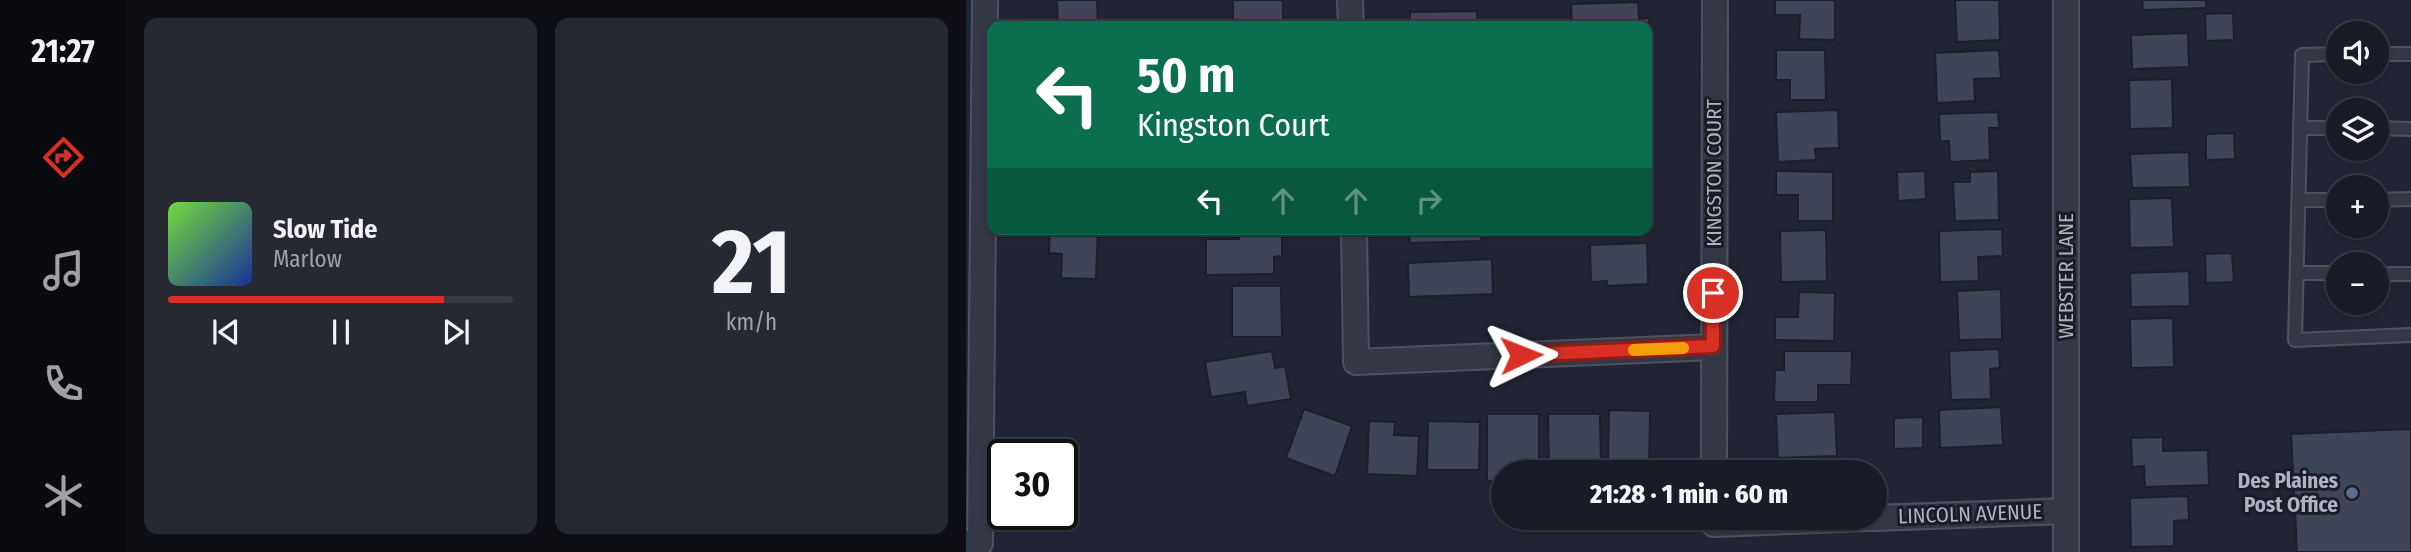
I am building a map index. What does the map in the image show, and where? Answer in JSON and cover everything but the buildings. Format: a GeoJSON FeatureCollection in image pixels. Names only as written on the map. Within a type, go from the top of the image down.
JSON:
{"type":"FeatureCollection","features":[{"type":"Feature","properties":{"kind":"street"},"geometry":{"type":"LineString","coordinates":[[973,543],[985,0]]}},
{"type":"Feature","properties":{"kind":"street"},"geometry":{"type":"LineString","coordinates":[[1350,0],[1350,21]]}},
{"type":"Feature","properties":{"kind":"street","name":"KINGSTON COURT"},"geometry":{"type":"LineString","coordinates":[[1714,460],[1715,0]]}},
{"type":"Feature","properties":{"kind":"street","name":"WEBSTER LANE"},"geometry":{"type":"LineString","coordinates":[[2066,0],[2066,552]]}},
{"type":"Feature","properties":{"kind":"street"},"geometry":{"type":"LineString","coordinates":[[1354,235],[1356,362],[1713,346]]}},
{"type":"Feature","properties":{"kind":"street","name":"LINCOLN AVENUE"},"geometry":{"type":"LineString","coordinates":[[1887,518],[2066,511]]}},
{"type":"Feature","properties":{"kind":"lane"},"geometry":{"type":"LineString","coordinates":[[2326,54],[2302,55],[2295,340],[2411,335]]}},
{"type":"Feature","properties":{"kind":"lane"},"geometry":{"type":"LineString","coordinates":[[2389,54],[2411,54]]}},
{"type":"Feature","properties":{"kind":"lane"},"geometry":{"type":"LineString","coordinates":[[2300,128],[2326,128]]}},
{"type":"Feature","properties":{"kind":"lane"},"geometry":{"type":"LineString","coordinates":[[2389,128],[2411,128]]}},
{"type":"Feature","properties":{"kind":"lane"},"geometry":{"type":"LineString","coordinates":[[2389,200],[2411,199]]}},
{"type":"Feature","properties":{"kind":"lane"},"geometry":{"type":"LineString","coordinates":[[2298,200],[2326,200]]}},
{"type":"Feature","properties":{"kind":"lane"},"geometry":{"type":"LineString","coordinates":[[2297,273],[2326,273]]}},
{"type":"Feature","properties":{"kind":"lane"},"geometry":{"type":"LineString","coordinates":[[2389,274],[2411,274]]}},
{"type":"Feature","properties":{"kind":"slow traffic"},"geometry":{"type":"LineString","coordinates":[[1634,350],[1683,348]]}},
{"type":"Feature","properties":{"kind":"place","name":"Des Plaines Post Office"},"geometry":{"type":"Point","coordinates":[2352,493]}},
{"type":"Feature","properties":{"kind":"route"},"geometry":{"type":"LineString","coordinates":[[1521,355],[1713,346],[1713,293]]}}]}
